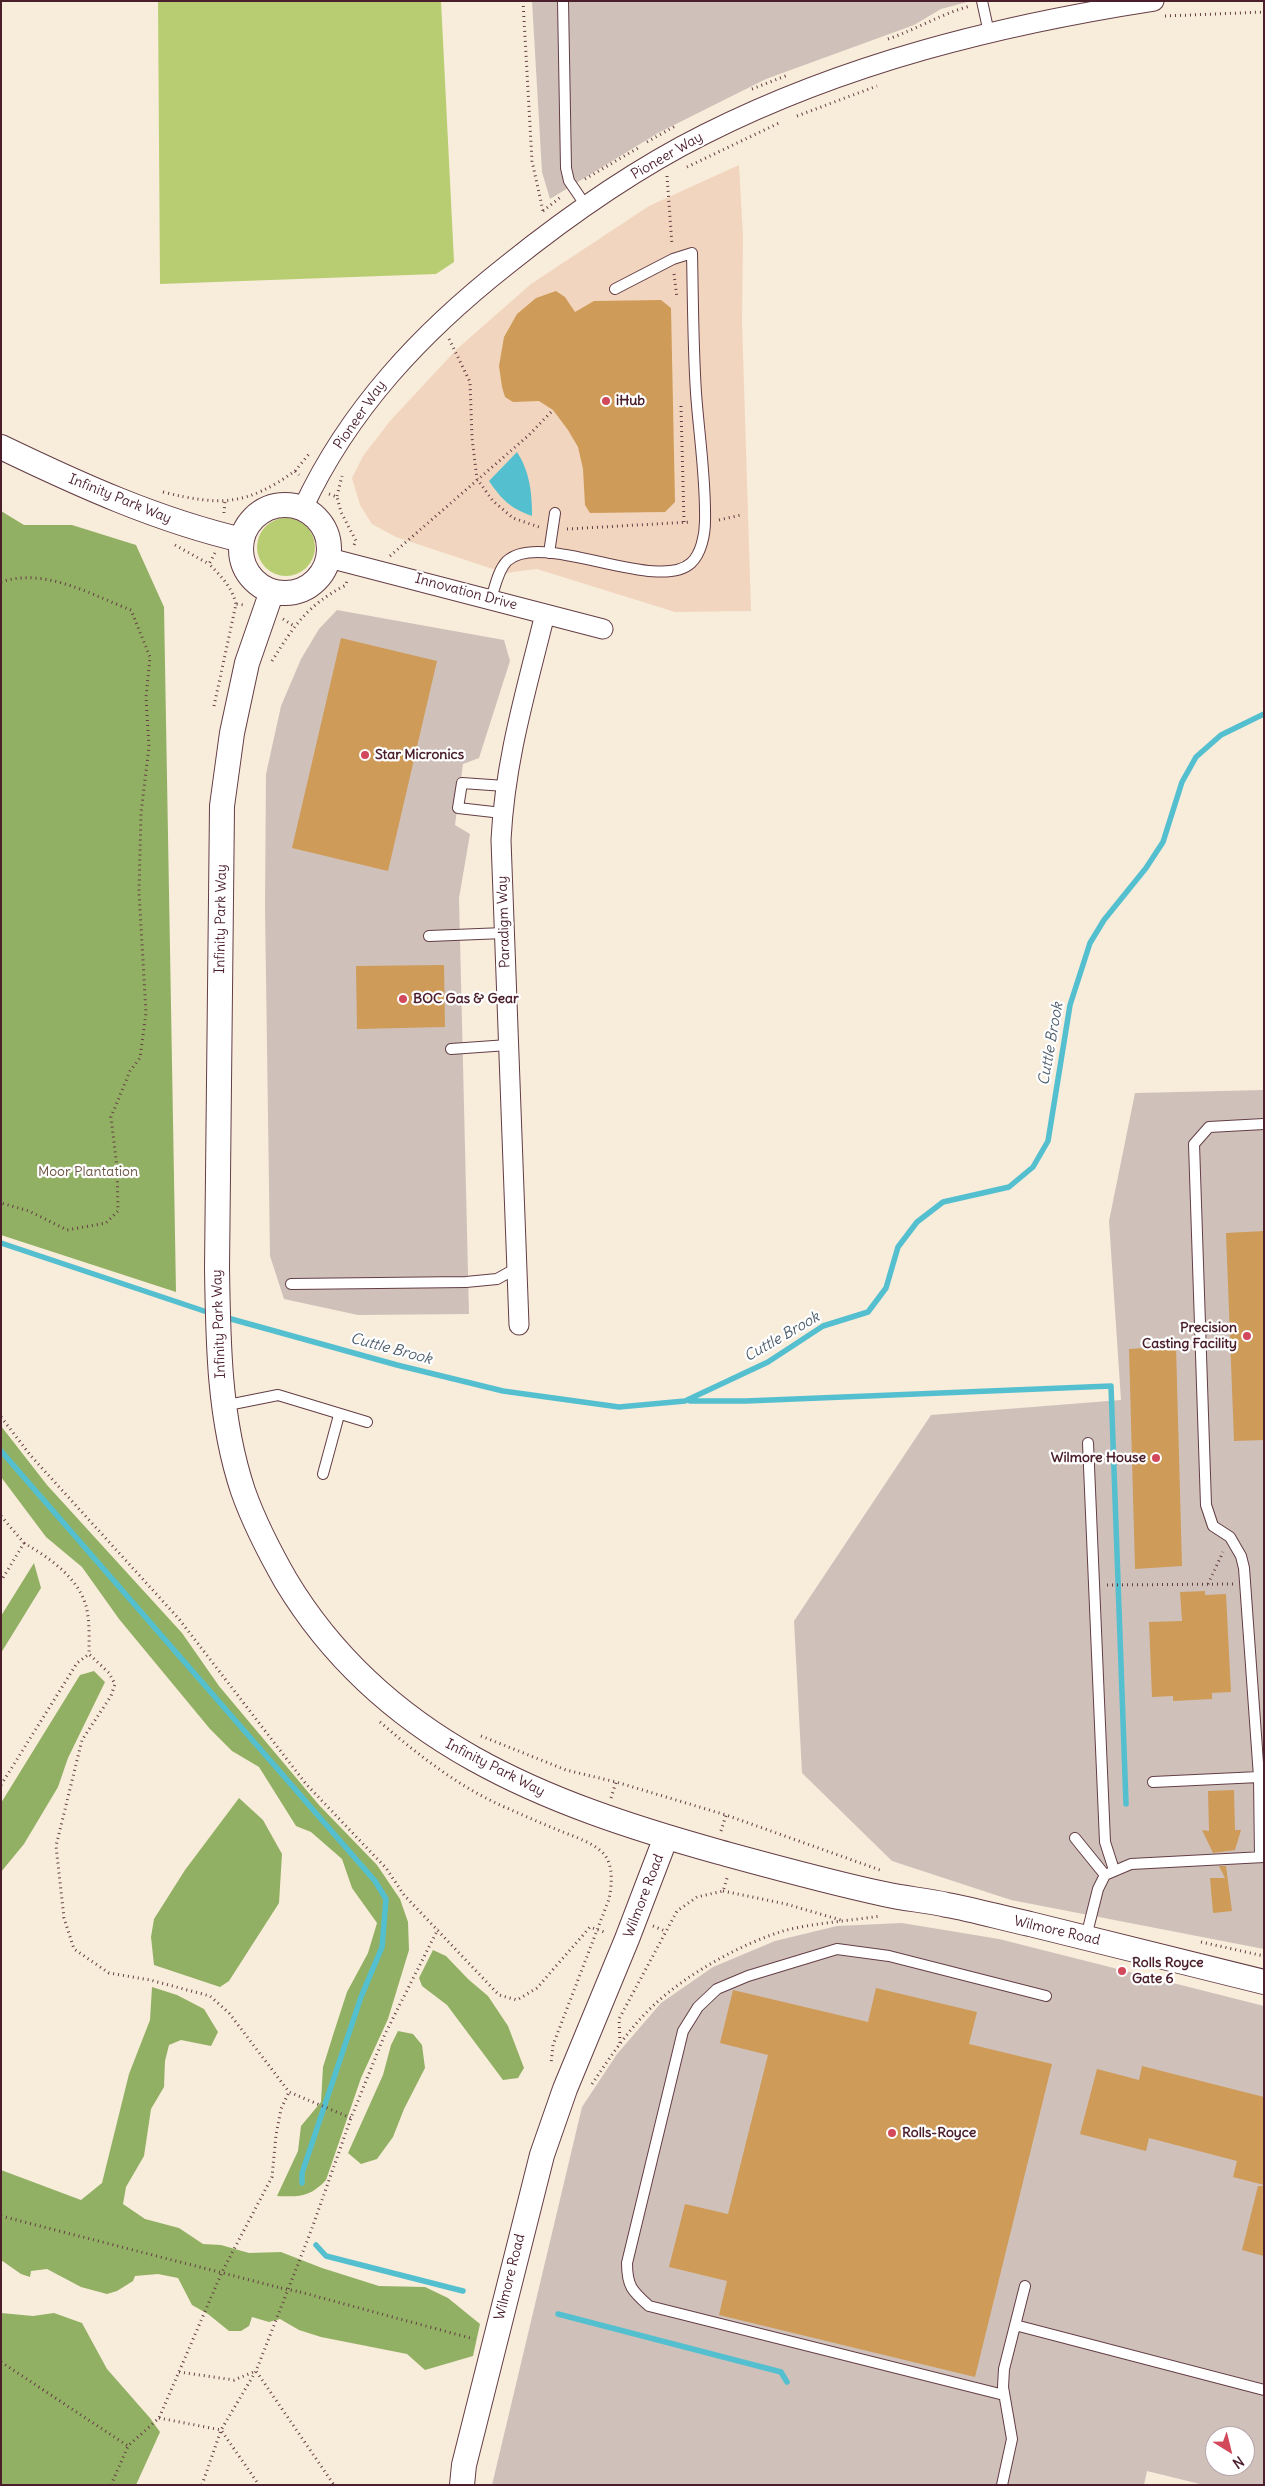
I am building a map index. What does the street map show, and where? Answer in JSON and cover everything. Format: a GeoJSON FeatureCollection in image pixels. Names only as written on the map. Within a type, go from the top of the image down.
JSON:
{"type":"FeatureCollection","features":[{"type":"Feature","properties":{"kind":"street","name":"Pioneer Way"},"geometry":{"type":"LineString","coordinates":[[303,508],[350,424],[392,370],[435,325],[487,280],[586,206],[646,167],[705,134],[777,101],[862,68],[935,46],[1075,14],[1155,10]]}},
{"type":"Feature","properties":{"kind":"street","name":"Infinity Park Way"},"geometry":{"type":"LineString","coordinates":[[1,448],[93,491],[140,510],[242,540]]}},
{"type":"Feature","properties":{"kind":"street"},"geometry":{"type":"LineString","coordinates":[[288,504],[303,508],[316,516],[325,528],[330,542],[329,558],[323,571],[314,582],[301,590],[287,593],[272,591],[258,583],[247,571],[242,556],[242,540],[248,525],[258,514],[272,506],[288,504]]}},
{"type":"Feature","properties":{"kind":"street","name":"Innovation Drive"},"geometry":{"type":"LineString","coordinates":[[329,558],[375,568],[603,629]]}},
{"type":"Feature","properties":{"kind":"street","name":"Infinity Park Way"},"geometry":{"type":"LineString","coordinates":[[272,591],[247,663],[232,733],[222,806],[216,1267],[218,1343],[223,1406],[244,1492],[272,1556],[301,1605],[334,1649],[357,1674],[416,1724],[464,1755],[552,1796],[666,1837]]}},
{"type":"Feature","properties":{"kind":"street","name":"Paradigm Way"},"geometry":{"type":"LineString","coordinates":[[519,1325],[501,840],[505,786],[520,714],[545,614]]}},
{"type":"Feature","properties":{"kind":"street","name":"Wilmore Road"},"geometry":{"type":"LineString","coordinates":[[462,2485],[494,2344],[542,2155],[565,2089],[627,1939],[666,1837],[885,1895],[948,1905],[1086,1937],[1264,1982]]}},
{"type":"Feature","properties":{"kind":"lane"},"geometry":{"type":"LineString","coordinates":[[563,1],[566,168],[569,181],[586,206]]}},
{"type":"Feature","properties":{"kind":"lane"},"geometry":{"type":"LineString","coordinates":[[982,1],[989,33]]}},
{"type":"Feature","properties":{"kind":"lane"},"geometry":{"type":"LineString","coordinates":[[492,599],[498,577],[507,561],[522,553],[549,553],[651,570],[678,571],[691,563],[700,550],[706,523],[694,369],[692,253],[673,259],[615,289]]}},
{"type":"Feature","properties":{"kind":"lane"},"geometry":{"type":"LineString","coordinates":[[549,553],[556,514]]}},
{"type":"Feature","properties":{"kind":"lane"},"geometry":{"type":"LineString","coordinates":[[502,813],[458,808],[462,782],[505,786]]}},
{"type":"Feature","properties":{"kind":"lane"},"geometry":{"type":"LineString","coordinates":[[429,936],[504,933]]}},
{"type":"Feature","properties":{"kind":"lane"},"geometry":{"type":"LineString","coordinates":[[451,1049],[508,1045]]}},
{"type":"Feature","properties":{"kind":"lane"},"geometry":{"type":"LineString","coordinates":[[1086,1937],[1098,1889],[1109,1873],[1131,1864],[1262,1857],[1259,1777],[1241,1556],[1230,1537],[1213,1526],[1206,1505],[1194,1144],[1209,1126],[1264,1124]]}},
{"type":"Feature","properties":{"kind":"lane"},"geometry":{"type":"LineString","coordinates":[[290,1284],[466,1282],[497,1279],[517,1268]]}},
{"type":"Feature","properties":{"kind":"lane"},"geometry":{"type":"LineString","coordinates":[[223,1406],[278,1395],[367,1422]]}},
{"type":"Feature","properties":{"kind":"lane"},"geometry":{"type":"LineString","coordinates":[[323,1474],[339,1415]]}},
{"type":"Feature","properties":{"kind":"lane"},"geometry":{"type":"LineString","coordinates":[[1088,1443],[1104,1842],[1109,1873]]}},
{"type":"Feature","properties":{"kind":"lane"},"geometry":{"type":"LineString","coordinates":[[1153,1782],[1259,1777]]}},
{"type":"Feature","properties":{"kind":"lane"},"geometry":{"type":"LineString","coordinates":[[1075,1838],[1109,1873]]}},
{"type":"Feature","properties":{"kind":"lane"},"geometry":{"type":"LineString","coordinates":[[1004,2395],[649,2306],[634,2293],[627,2280],[627,2263],[683,2031],[698,2007],[718,1989],[748,1976],[836,1949],[889,1956],[1046,1996]]}},
{"type":"Feature","properties":{"kind":"lane"},"geometry":{"type":"LineString","coordinates":[[1002,2485],[1012,2439],[1004,2395],[1004,2369],[1025,2286]]}},
{"type":"Feature","properties":{"kind":"lane"},"geometry":{"type":"LineString","coordinates":[[1015,2325],[1264,2390]]}},
{"type":"Feature","properties":{"kind":"path"},"geometry":{"type":"LineString","coordinates":[[522,1],[532,161],[543,211],[536,216]]}},
{"type":"Feature","properties":{"kind":"path"},"geometry":{"type":"LineString","coordinates":[[1155,10],[1264,12]]}},
{"type":"Feature","properties":{"kind":"path"},"geometry":{"type":"LineString","coordinates":[[793,117],[884,83]]}},
{"type":"Feature","properties":{"kind":"path"},"geometry":{"type":"LineString","coordinates":[[667,176],[678,308]]}},
{"type":"Feature","properties":{"kind":"path"},"geometry":{"type":"LineString","coordinates":[[447,336],[470,382],[472,438],[477,479],[493,501],[513,518],[531,526],[552,529],[684,522],[706,523],[740,515]]}},
{"type":"Feature","properties":{"kind":"path"},"geometry":{"type":"LineString","coordinates":[[681,405],[684,522]]}},
{"type":"Feature","properties":{"kind":"path"},"geometry":{"type":"LineString","coordinates":[[375,568],[529,436],[553,410]]}},
{"type":"Feature","properties":{"kind":"path"},"geometry":{"type":"LineString","coordinates":[[1,582],[12,578],[67,583],[131,610],[150,657],[146,697],[149,747],[141,812],[139,892],[146,1013],[140,1058],[130,1071],[111,1117],[117,1168],[118,1211],[106,1223],[67,1230],[29,1211],[1,1203]]}},
{"type":"Feature","properties":{"kind":"path"},"geometry":{"type":"LineString","coordinates":[[1,1417],[31,1456],[179,1619],[306,1784],[386,1868],[404,1895],[499,1995],[517,2000],[537,1988],[590,1927],[627,1939]]}},
{"type":"Feature","properties":{"kind":"path"},"geometry":{"type":"LineString","coordinates":[[1,1516],[24,1543],[50,1558],[74,1585],[86,1606],[89,1654],[109,1672],[115,1684],[111,1696],[82,1740],[56,1846],[64,1918],[74,1949],[109,1973],[150,1980],[210,1996],[229,2013],[289,2092],[322,2108],[351,2118]]}},
{"type":"Feature","properties":{"kind":"path"},"geometry":{"type":"LineString","coordinates":[[1208,1584],[1230,1537]]}},
{"type":"Feature","properties":{"kind":"path"},"geometry":{"type":"LineString","coordinates":[[1,1581],[24,1543]]}},
{"type":"Feature","properties":{"kind":"path"},"geometry":{"type":"LineString","coordinates":[[1105,1585],[1244,1584]]}},
{"type":"Feature","properties":{"kind":"path"},"geometry":{"type":"LineString","coordinates":[[1,1785],[78,1663],[89,1654]]}},
{"type":"Feature","properties":{"kind":"path"},"geometry":{"type":"LineString","coordinates":[[480,1736],[566,1770],[616,1782],[726,1815],[888,1872]]}},
{"type":"Feature","properties":{"kind":"path"},"geometry":{"type":"LineString","coordinates":[[723,1891],[732,1861],[730,1855],[718,1843],[726,1815]]}},
{"type":"Feature","properties":{"kind":"path"},"geometry":{"type":"LineString","coordinates":[[551,2065],[553,2045],[610,1899],[612,1884],[609,1864]]}},
{"type":"Feature","properties":{"kind":"path"},"geometry":{"type":"LineString","coordinates":[[620,2043],[619,2019],[677,1911],[697,1897],[723,1891],[786,1904],[845,1922]]}},
{"type":"Feature","properties":{"kind":"path"},"geometry":{"type":"LineString","coordinates":[[202,2485],[221,2430],[256,2371],[311,2231],[351,2118],[385,2034],[438,1929]]}},
{"type":"Feature","properties":{"kind":"path"},"geometry":{"type":"LineString","coordinates":[[111,2485],[128,2446],[159,2418],[222,2272],[272,2177],[276,2135],[281,2109],[289,2092]]}},
{"type":"Feature","properties":{"kind":"path"},"geometry":{"type":"LineString","coordinates":[[1,2216],[300,2292],[494,2344]]}},
{"type":"Feature","properties":{"kind":"path"},"geometry":{"type":"LineString","coordinates":[[1,2362],[128,2446]]}},
{"type":"Feature","properties":{"kind":"path"},"geometry":{"type":"LineString","coordinates":[[179,2372],[234,2380],[256,2371]]}},
{"type":"Feature","properties":{"kind":"path"},"geometry":{"type":"LineString","coordinates":[[256,2371],[334,2485]]}},
{"type":"Feature","properties":{"kind":"path"},"geometry":{"type":"LineString","coordinates":[[159,2418],[221,2430],[259,2485]]}},
{"type":"Feature","properties":{"kind":"shaded area"},"geometry":{"type":"Polygon","coordinates":[[[532,1],[971,1],[941,9],[914,25],[766,79],[658,133],[550,199],[542,172],[532,1]]]}},
{"type":"Feature","properties":{"kind":"shaded area"},"geometry":{"type":"Polygon","coordinates":[[[739,165],[743,237],[742,321],[751,611],[675,612],[537,569],[505,573],[396,537],[372,524],[360,505],[352,478],[363,456],[390,421],[457,349],[531,284],[649,206],[739,165]]]}},
{"type":"Feature","properties":{"kind":"shaded area"},"geometry":{"type":"Polygon","coordinates":[[[337,610],[504,640],[510,661],[479,758],[463,764],[455,825],[470,834],[459,898],[469,1314],[358,1315],[284,1299],[270,1256],[265,907],[266,774],[281,706],[301,659],[319,629],[337,610]]]}},
{"type":"Feature","properties":{"kind":"shaded area"},"geometry":{"type":"Polygon","coordinates":[[[1264,1090],[1264,1949],[1011,1900],[892,1861],[802,1773],[794,1621],[931,1415],[1121,1400],[1109,1221],[1135,1093],[1264,1090]]]}},
{"type":"Feature","properties":{"kind":"shaded area","name":"Rolls-Royce"},"geometry":{"type":"Polygon","coordinates":[[[902,1923],[999,1939],[1264,2006],[1264,2485],[1204,2485],[1147,2471],[1144,2485],[492,2485],[582,2107],[617,2054],[661,2003],[713,1967],[775,1941],[837,1926],[902,1923]]]}},
{"type":"Feature","properties":{"kind":"green space"},"geometry":{"type":"Polygon","coordinates":[[[158,1],[441,1],[454,262],[436,274],[160,284],[158,1]]]}},
{"type":"Feature","properties":{"kind":"green space","name":"Moor Plantation"},"geometry":{"type":"Polygon","coordinates":[[[1,511],[24,525],[72,525],[136,545],[164,607],[176,1292],[1,1235],[1,511]]]}},
{"type":"Feature","properties":{"kind":"green space"},"geometry":{"type":"Polygon","coordinates":[[[280,518],[292,518],[307,526],[315,541],[315,553],[307,568],[292,576],[280,576],[265,568],[257,553],[257,541],[265,526],[280,518]]]}},
{"type":"Feature","properties":{"kind":"green space"},"geometry":{"type":"Polygon","coordinates":[[[1,1426],[47,1485],[182,1633],[219,1686],[319,1805],[377,1865],[400,1899],[408,1922],[409,1950],[388,2019],[361,2078],[326,2180],[310,2193],[298,2196],[277,2196],[298,2151],[301,2126],[321,2102],[323,2067],[347,1992],[368,1953],[377,1923],[352,1888],[342,1859],[311,1832],[296,1826],[259,1767],[232,1751],[210,1729],[119,1619],[82,1567],[46,1537],[1,1477],[1,1426]]]}},
{"type":"Feature","properties":{"kind":"green space"},"geometry":{"type":"Polygon","coordinates":[[[34,1563],[41,1588],[1,1653],[1,1616],[34,1563]]]}},
{"type":"Feature","properties":{"kind":"green space"},"geometry":{"type":"Polygon","coordinates":[[[94,1671],[105,1682],[68,1758],[58,1787],[24,1844],[1,1872],[1,1803],[80,1675],[94,1671]]]}},
{"type":"Feature","properties":{"kind":"green space"},"geometry":{"type":"Polygon","coordinates":[[[239,1798],[263,1820],[282,1854],[279,1903],[229,1981],[220,1987],[154,1965],[151,1937],[154,1919],[185,1870],[239,1798]]]}},
{"type":"Feature","properties":{"kind":"green space"},"geometry":{"type":"Polygon","coordinates":[[[433,1950],[446,1956],[488,1996],[508,2026],[524,2068],[518,2078],[503,2080],[447,2005],[422,1986],[419,1978],[433,1950]]]}},
{"type":"Feature","properties":{"kind":"green space"},"geometry":{"type":"Polygon","coordinates":[[[152,1987],[177,1995],[204,2009],[218,2032],[211,2046],[181,2040],[169,2045],[165,2061],[164,2087],[151,2109],[144,2156],[126,2187],[123,2204],[145,2219],[179,2228],[203,2244],[221,2245],[249,2253],[281,2252],[322,2268],[379,2286],[425,2287],[448,2298],[480,2324],[473,2356],[425,2370],[407,2354],[321,2337],[299,2330],[280,2319],[269,2322],[252,2317],[249,2326],[241,2331],[229,2331],[208,2314],[192,2305],[178,2278],[158,2274],[135,2276],[133,2281],[117,2291],[107,2294],[81,2287],[47,2269],[31,2271],[30,2277],[21,2274],[1,2260],[1,2170],[81,2200],[102,2183],[129,2074],[150,2020],[152,1987]]]}},
{"type":"Feature","properties":{"kind":"green space"},"geometry":{"type":"Polygon","coordinates":[[[398,2031],[413,2034],[422,2045],[425,2068],[404,2109],[393,2137],[377,2159],[361,2164],[348,2153],[383,2075],[391,2045],[398,2031]]]}},
{"type":"Feature","properties":{"kind":"green space"},"geometry":{"type":"Polygon","coordinates":[[[1,2313],[33,2316],[54,2313],[82,2323],[107,2369],[160,2432],[136,2485],[1,2485],[1,2313]]]}},
{"type":"Feature","properties":{"kind":"water"},"geometry":{"type":"Polygon","coordinates":[[[517,452],[525,467],[529,483],[532,516],[507,503],[489,481],[517,452]]]}},
{"type":"Feature","properties":{"kind":"building","name":"iHub"},"geometry":{"type":"Polygon","coordinates":[[[556,291],[565,297],[575,312],[594,301],[661,300],[671,308],[675,502],[665,512],[590,513],[585,505],[583,469],[578,447],[568,430],[553,410],[539,401],[513,402],[505,397],[499,366],[504,337],[517,314],[536,298],[556,291]]]}},
{"type":"Feature","properties":{"kind":"building","name":"Star Micronics"},"geometry":{"type":"Polygon","coordinates":[[[341,638],[437,661],[388,871],[292,848],[341,638]]]}},
{"type":"Feature","properties":{"kind":"building"},"geometry":{"type":"Polygon","coordinates":[[[444,965],[445,1027],[357,1029],[356,966],[444,965]]]}},
{"type":"Feature","properties":{"kind":"building","name":"Precision Casting Facility"},"geometry":{"type":"Polygon","coordinates":[[[1264,1231],[1264,1440],[1234,1441],[1226,1233],[1264,1231]]]}},
{"type":"Feature","properties":{"kind":"building","name":"Wilmore House"},"geometry":{"type":"Polygon","coordinates":[[[1176,1346],[1182,1566],[1135,1569],[1129,1349],[1176,1346]]]}},
{"type":"Feature","properties":{"kind":"building"},"geometry":{"type":"Polygon","coordinates":[[[1205,1591],[1205,1595],[1226,1594],[1231,1692],[1212,1693],[1212,1699],[1173,1701],[1173,1696],[1152,1697],[1149,1622],[1182,1621],[1180,1592],[1205,1591]]]}},
{"type":"Feature","properties":{"kind":"building"},"geometry":{"type":"Polygon","coordinates":[[[1234,1790],[1235,1830],[1241,1830],[1235,1850],[1213,1853],[1202,1830],[1209,1831],[1208,1791],[1234,1790]]]}},
{"type":"Feature","properties":{"kind":"building"},"geometry":{"type":"Polygon","coordinates":[[[1219,1866],[1226,1866],[1232,1911],[1213,1913],[1210,1878],[1225,1878],[1219,1866]]]}},
{"type":"Feature","properties":{"kind":"building","name":"Rolls-Royce"},"geometry":{"type":"Polygon","coordinates":[[[876,1988],[977,2012],[969,2044],[1052,2064],[975,2377],[719,2315],[727,2281],[669,2267],[685,2204],[728,2214],[768,2055],[720,2043],[733,1990],[868,2022],[876,1988]]]}},
{"type":"Feature","properties":{"kind":"building"},"geometry":{"type":"Polygon","coordinates":[[[1142,2066],[1264,2097],[1264,2185],[1233,2177],[1237,2161],[1149,2138],[1146,2151],[1080,2134],[1097,2069],[1139,2080],[1142,2066]]]}},
{"type":"Feature","properties":{"kind":"building"},"geometry":{"type":"Polygon","coordinates":[[[1258,2186],[1264,2186],[1264,2256],[1242,2250],[1258,2186]]]}},
{"type":"Feature","properties":{"kind":"waterway","name":"Cuttle Brook"},"geometry":{"type":"LineString","coordinates":[[224,1317],[397,1365],[503,1391],[619,1407],[685,1401],[768,1362],[823,1326],[868,1312],[886,1288],[898,1247],[917,1222],[943,1202],[1009,1187],[1033,1167],[1048,1141],[1070,1005],[1090,943],[1104,920],[1146,868],[1163,842],[1182,782],[1196,757],[1221,735],[1264,714]]}},
{"type":"Feature","properties":{"kind":"waterway","name":"Cuttle Brook"},"geometry":{"type":"LineString","coordinates":[[1,1243],[213,1314]]}},
{"type":"Feature","properties":{"kind":"waterway"},"geometry":{"type":"LineString","coordinates":[[690,1401],[746,1401],[1111,1386],[1126,1804]]}},
{"type":"Feature","properties":{"kind":"waterway"},"geometry":{"type":"LineString","coordinates":[[1,1451],[375,1881],[386,1899],[382,1947],[361,1997],[302,2173],[302,2183]]}},
{"type":"Feature","properties":{"kind":"waterway"},"geometry":{"type":"LineString","coordinates":[[316,2245],[326,2256],[463,2291]]}},
{"type":"Feature","properties":{"kind":"waterway"},"geometry":{"type":"LineString","coordinates":[[558,2314],[781,2372],[787,2382]]}},
{"type":"Feature","properties":{"kind":"place","name":"iHub"},"geometry":{"type":"Point","coordinates":[606,401]}},
{"type":"Feature","properties":{"kind":"place","name":"Star Micronics"},"geometry":{"type":"Point","coordinates":[365,755]}},
{"type":"Feature","properties":{"kind":"place","name":"BOC Gas & Gear"},"geometry":{"type":"Point","coordinates":[403,999]}},
{"type":"Feature","properties":{"kind":"place","name":"Precision Casting Facility"},"geometry":{"type":"Point","coordinates":[1247,1336]}},
{"type":"Feature","properties":{"kind":"place","name":"Wilmore House"},"geometry":{"type":"Point","coordinates":[1156,1458]}},
{"type":"Feature","properties":{"kind":"place","name":"Rolls Royce Gate 6"},"geometry":{"type":"Point","coordinates":[1122,1971]}},
{"type":"Feature","properties":{"kind":"place","name":"Rolls-Royce"},"geometry":{"type":"Point","coordinates":[892,2133]}}]}
